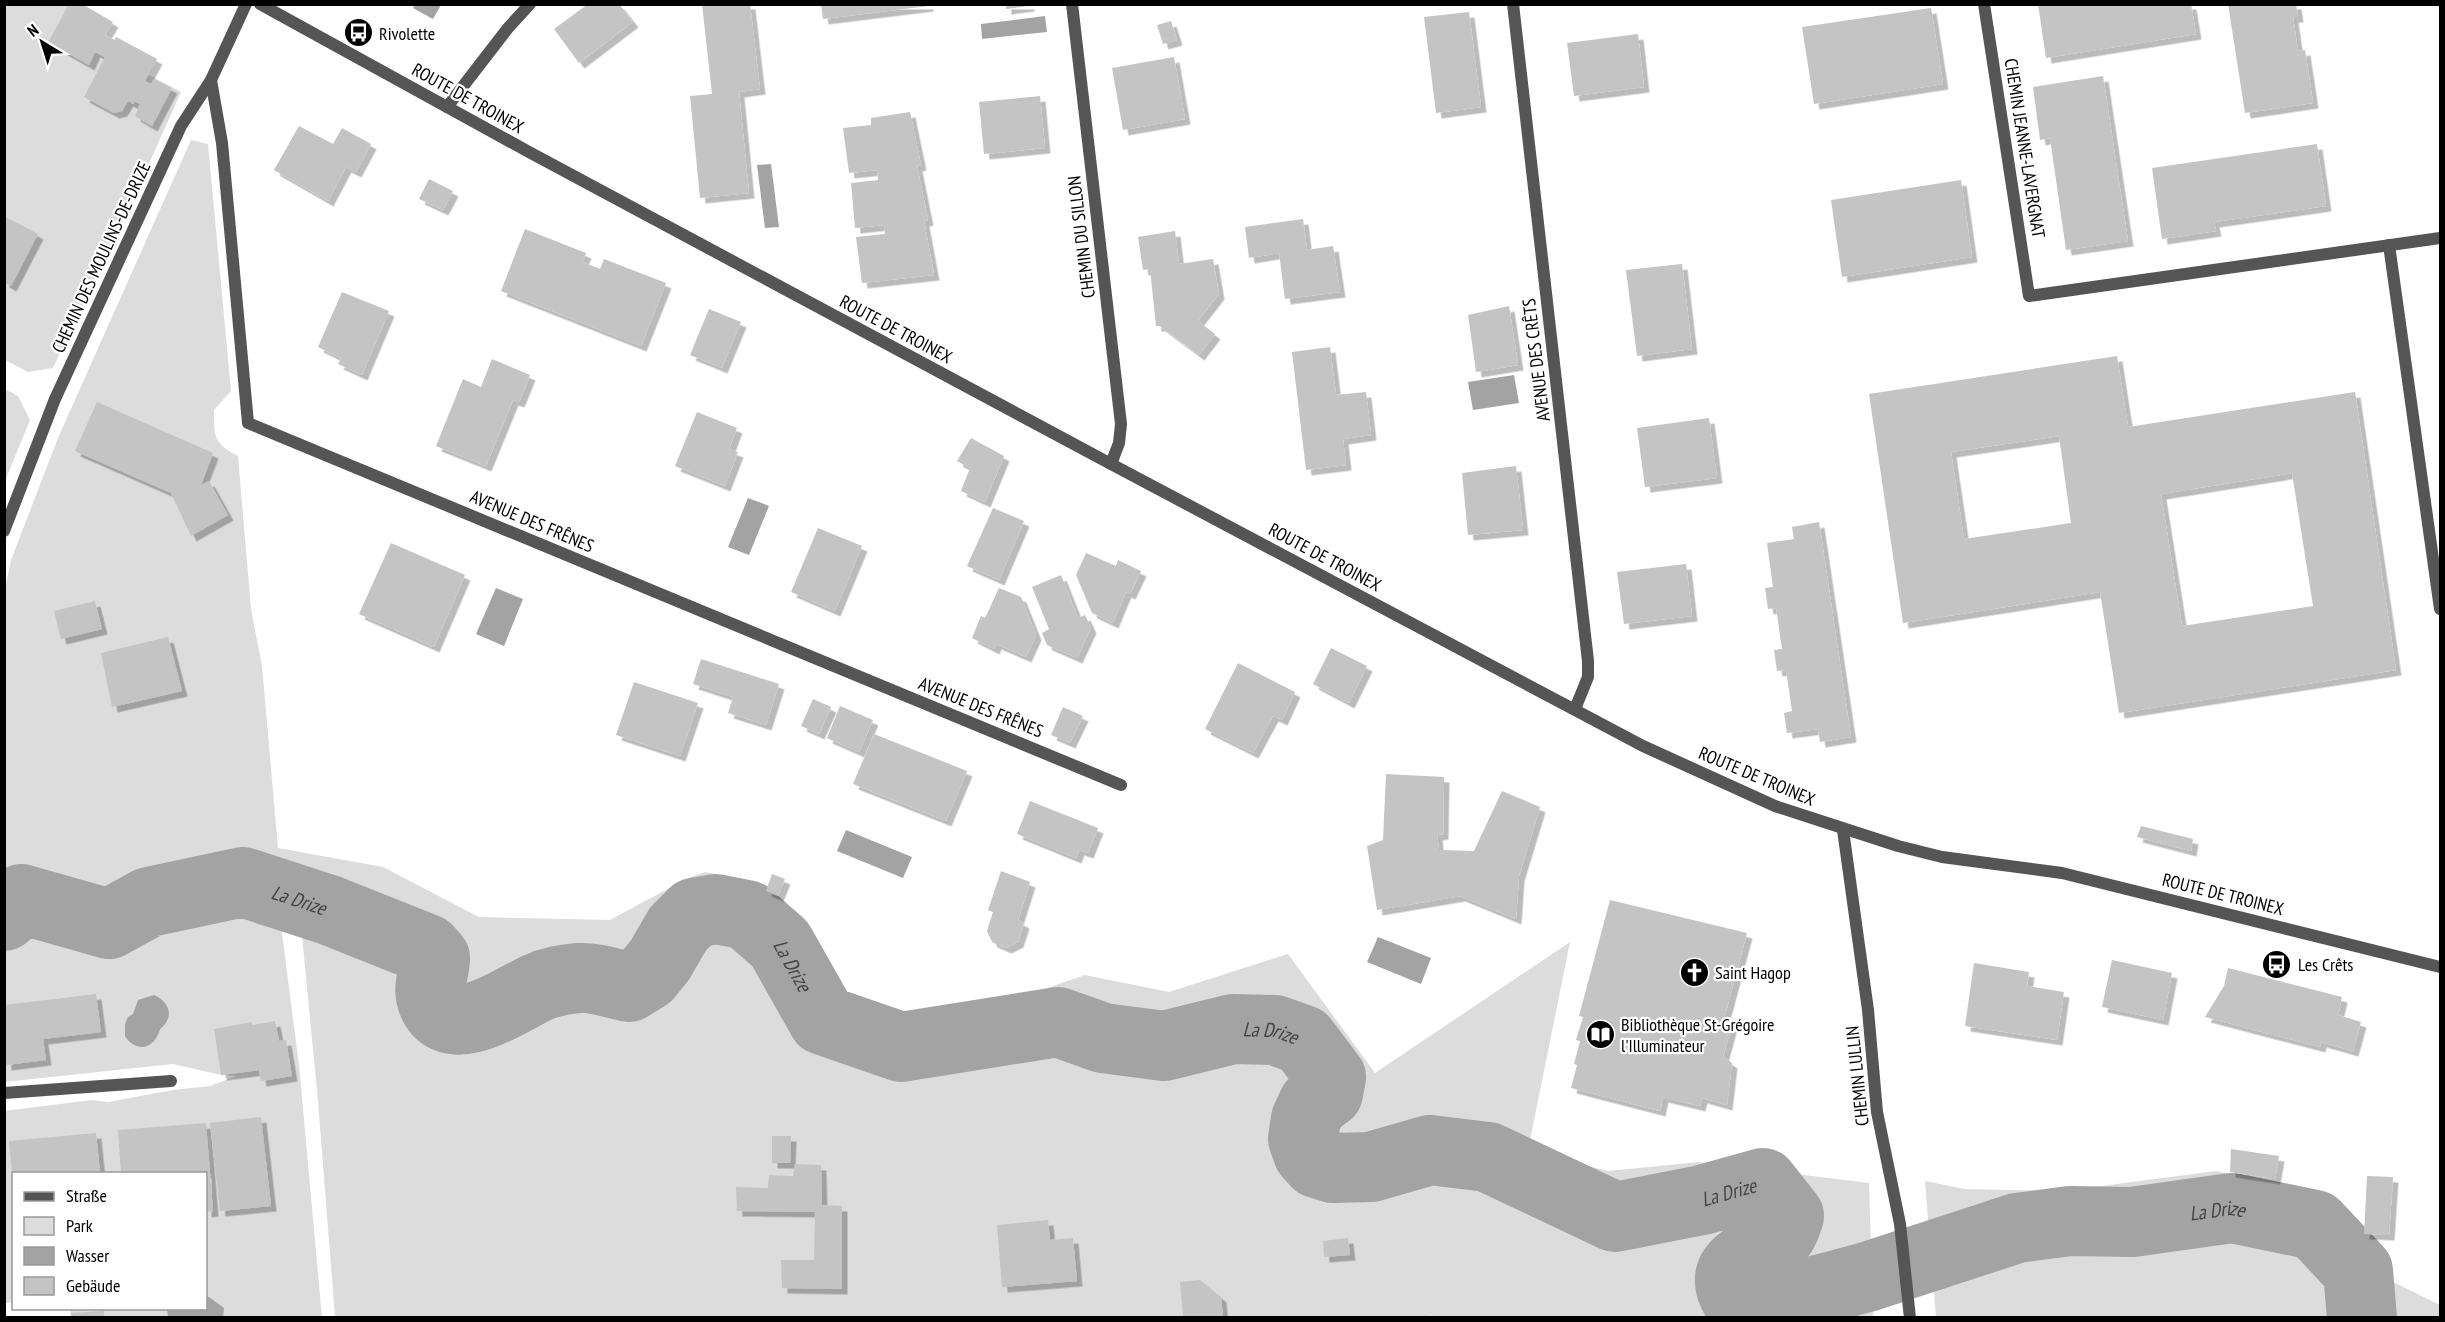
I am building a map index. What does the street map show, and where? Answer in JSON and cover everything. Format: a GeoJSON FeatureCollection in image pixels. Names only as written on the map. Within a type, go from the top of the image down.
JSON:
{"type":"FeatureCollection","features":[{"type":"Feature","properties":{"kind":"street","name":"CHEMIN DES MOULINS-DE-DRIZE"},"geometry":{"type":"LineString","coordinates":[[4,531],[55,399],[181,126],[210,80],[246,4]]}},
{"type":"Feature","properties":{"kind":"street","name":"ROUTE DE TROINEX"},"geometry":{"type":"LineString","coordinates":[[260,4],[1111,464],[1643,746],[1722,783],[1775,806],[1843,830],[1942,857],[2062,873],[2440,967]]}},
{"type":"Feature","properties":{"kind":"street"},"geometry":{"type":"LineString","coordinates":[[447,107],[508,28],[530,4]]}},
{"type":"Feature","properties":{"kind":"street","name":"CHEMIN DU SILLON"},"geometry":{"type":"LineString","coordinates":[[1072,4],[1121,424],[1119,443],[1111,464]]}},
{"type":"Feature","properties":{"kind":"street","name":"AVENUE DES CRÊTS"},"geometry":{"type":"LineString","coordinates":[[1513,4],[1588,661],[1588,677],[1575,709]]}},
{"type":"Feature","properties":{"kind":"street","name":"CHEMIN JEANNE-LAVERGNAT"},"geometry":{"type":"LineString","coordinates":[[1984,4],[2029,296],[2390,245]]}},
{"type":"Feature","properties":{"kind":"street","name":"AVENUE DES FRÊNES"},"geometry":{"type":"LineString","coordinates":[[210,80],[222,143],[248,423],[1121,784]]}},
{"type":"Feature","properties":{"kind":"street"},"geometry":{"type":"LineString","coordinates":[[2440,238],[2390,245],[2440,609]]}},
{"type":"Feature","properties":{"kind":"street","name":"CHEMIN LULLIN"},"geometry":{"type":"LineString","coordinates":[[1843,830],[1868,1010],[1877,1112],[1900,1224],[1910,1317]]}},
{"type":"Feature","properties":{"kind":"street"},"geometry":{"type":"LineString","coordinates":[[4,1093],[171,1081]]}},
{"type":"Feature","properties":{"kind":"green space"},"geometry":{"type":"Polygon","coordinates":[[[4,5],[69,5],[48,42],[88,64],[95,52],[106,57],[116,37],[157,59],[149,75],[181,92],[53,368],[28,372],[5,360],[4,5]]]}},
{"type":"Feature","properties":{"kind":"green space"},"geometry":{"type":"Polygon","coordinates":[[[191,140],[208,144],[231,391],[214,410],[214,426],[219,443],[238,456],[251,609],[262,666],[278,848],[383,867],[479,917],[610,920],[688,878],[705,872],[726,876],[751,885],[815,985],[905,1031],[943,1024],[1085,975],[1169,992],[1288,954],[1375,1073],[1570,942],[1530,1140],[1542,1155],[1608,1171],[1699,1162],[1869,1183],[1873,1317],[1432,1318],[1431,1313],[1431,1318],[335,1317],[300,915],[279,910],[299,1065],[322,1317],[71,1317],[70,1310],[207,1310],[207,1172],[12,1172],[12,1302],[5,1303],[4,1111],[92,1100],[108,1102],[210,1086],[237,1076],[221,1075],[173,1064],[4,1082],[5,589],[11,560],[58,438],[191,140]]]}},
{"type":"Feature","properties":{"kind":"green space"},"geometry":{"type":"Polygon","coordinates":[[[5,389],[18,396],[30,420],[5,481],[5,389]]]}},
{"type":"Feature","properties":{"kind":"green space"},"geometry":{"type":"Polygon","coordinates":[[[2216,1171],[2284,1187],[2331,1215],[2385,1278],[2440,1305],[2440,1317],[1936,1317],[1925,1181],[1965,1189],[2063,1191],[2216,1171]]]}},
{"type":"Feature","properties":{"kind":"water"},"geometry":{"type":"Polygon","coordinates":[[[415,4],[441,5],[433,19],[413,8],[415,4]]]}},
{"type":"Feature","properties":{"kind":"water"},"geometry":{"type":"Polygon","coordinates":[[[1045,16],[1047,32],[982,39],[981,24],[1045,16]]]}},
{"type":"Feature","properties":{"kind":"water"},"geometry":{"type":"Polygon","coordinates":[[[771,164],[779,227],[765,228],[757,165],[771,164]]]}},
{"type":"Feature","properties":{"kind":"water"},"geometry":{"type":"Polygon","coordinates":[[[1514,375],[1519,403],[1473,410],[1468,382],[1514,375]]]}},
{"type":"Feature","properties":{"kind":"water"},"geometry":{"type":"Polygon","coordinates":[[[748,498],[769,506],[749,555],[728,547],[748,498]]]}},
{"type":"Feature","properties":{"kind":"water"},"geometry":{"type":"Polygon","coordinates":[[[496,588],[523,599],[504,646],[476,634],[496,588]]]}},
{"type":"Feature","properties":{"kind":"water"},"geometry":{"type":"Polygon","coordinates":[[[846,830],[912,857],[903,878],[837,851],[846,830]]]}},
{"type":"Feature","properties":{"kind":"water"},"geometry":{"type":"Polygon","coordinates":[[[1378,937],[1431,958],[1421,984],[1367,962],[1378,937]]]}},
{"type":"Feature","properties":{"kind":"water"},"geometry":{"type":"Polygon","coordinates":[[[154,995],[165,1003],[169,1011],[168,1020],[153,1042],[139,1047],[125,1036],[125,1024],[128,1017],[133,1014],[138,1000],[154,995]]]}},
{"type":"Feature","properties":{"kind":"water"},"geometry":{"type":"Polygon","coordinates":[[[207,1297],[224,1308],[223,1317],[168,1317],[167,1310],[207,1310],[207,1297]]]}},
{"type":"Feature","properties":{"kind":"building"},"geometry":{"type":"Polygon","coordinates":[[[69,4],[82,4],[113,22],[105,35],[115,40],[116,37],[157,59],[145,81],[151,84],[154,79],[172,88],[152,126],[135,116],[140,104],[134,101],[133,104],[128,101],[122,111],[114,113],[84,97],[105,57],[95,52],[89,65],[48,42],[69,4]]]}},
{"type":"Feature","properties":{"kind":"building"},"geometry":{"type":"Polygon","coordinates":[[[588,4],[619,4],[633,22],[579,63],[554,29],[588,4]]]}},
{"type":"Feature","properties":{"kind":"building"},"geometry":{"type":"Polygon","coordinates":[[[702,4],[750,4],[760,89],[739,92],[749,193],[700,198],[690,96],[712,94],[702,4]]]}},
{"type":"Feature","properties":{"kind":"building"},"geometry":{"type":"Polygon","coordinates":[[[821,4],[928,4],[928,6],[823,19],[821,4]]]}},
{"type":"Feature","properties":{"kind":"building"},"geometry":{"type":"Polygon","coordinates":[[[1006,4],[1029,4],[1029,6],[1006,9],[1006,4]]]}},
{"type":"Feature","properties":{"kind":"building"},"geometry":{"type":"Polygon","coordinates":[[[2038,4],[2191,4],[2196,34],[2046,58],[2038,4]]]}},
{"type":"Feature","properties":{"kind":"building"},"geometry":{"type":"Polygon","coordinates":[[[2228,4],[2296,4],[2298,17],[2293,17],[2298,51],[2305,50],[2313,103],[2245,113],[2228,4]]]}},
{"type":"Feature","properties":{"kind":"building"},"geometry":{"type":"Polygon","coordinates":[[[1931,8],[1943,84],[1814,104],[1802,27],[1931,8]]]}},
{"type":"Feature","properties":{"kind":"building"},"geometry":{"type":"Polygon","coordinates":[[[1469,12],[1481,107],[1436,113],[1424,17],[1469,12]]]}},
{"type":"Feature","properties":{"kind":"building"},"geometry":{"type":"Polygon","coordinates":[[[1171,21],[1177,40],[1163,44],[1157,25],[1171,21]]]}},
{"type":"Feature","properties":{"kind":"building"},"geometry":{"type":"Polygon","coordinates":[[[1638,34],[1644,87],[1574,96],[1567,43],[1638,34]]]}},
{"type":"Feature","properties":{"kind":"building"},"geometry":{"type":"Polygon","coordinates":[[[1174,57],[1185,119],[1123,130],[1112,68],[1174,57]]]}},
{"type":"Feature","properties":{"kind":"building"},"geometry":{"type":"Polygon","coordinates":[[[2103,76],[2128,241],[2066,250],[2050,138],[2040,140],[2033,87],[2103,76]]]}},
{"type":"Feature","properties":{"kind":"building"},"geometry":{"type":"Polygon","coordinates":[[[1040,96],[1045,148],[984,154],[979,102],[1040,96]]]}},
{"type":"Feature","properties":{"kind":"building"},"geometry":{"type":"Polygon","coordinates":[[[910,112],[921,165],[917,166],[928,220],[924,221],[934,275],[862,283],[856,237],[885,234],[884,225],[855,228],[851,183],[878,180],[877,170],[849,173],[843,128],[871,125],[871,118],[910,112]]]}},
{"type":"Feature","properties":{"kind":"building"},"geometry":{"type":"Polygon","coordinates":[[[299,126],[333,144],[342,128],[371,144],[356,172],[346,167],[328,201],[274,170],[299,126]]]}},
{"type":"Feature","properties":{"kind":"building"},"geometry":{"type":"Polygon","coordinates":[[[2317,144],[2326,206],[2214,222],[2216,231],[2162,239],[2152,168],[2317,144]]]}},
{"type":"Feature","properties":{"kind":"building"},"geometry":{"type":"Polygon","coordinates":[[[429,179],[453,191],[443,210],[419,199],[429,179]]]}},
{"type":"Feature","properties":{"kind":"building"},"geometry":{"type":"Polygon","coordinates":[[[1961,180],[1972,257],[1842,277],[1831,200],[1961,180]]]}},
{"type":"Feature","properties":{"kind":"building"},"geometry":{"type":"Polygon","coordinates":[[[4,216],[38,234],[11,286],[4,282],[4,216]]]}},
{"type":"Feature","properties":{"kind":"building"},"geometry":{"type":"Polygon","coordinates":[[[1303,219],[1307,250],[1333,246],[1340,292],[1285,299],[1279,253],[1249,258],[1245,227],[1303,219]]]}},
{"type":"Feature","properties":{"kind":"building"},"geometry":{"type":"Polygon","coordinates":[[[525,229],[586,253],[582,262],[600,269],[604,259],[666,283],[641,346],[501,291],[525,229]]]}},
{"type":"Feature","properties":{"kind":"building"},"geometry":{"type":"Polygon","coordinates":[[[1175,231],[1179,264],[1213,259],[1219,294],[1198,321],[1215,334],[1199,355],[1160,326],[1156,326],[1150,269],[1143,270],[1138,237],[1175,231]]]}},
{"type":"Feature","properties":{"kind":"building"},"geometry":{"type":"Polygon","coordinates":[[[1682,264],[1692,349],[1637,356],[1626,270],[1682,264]]]}},
{"type":"Feature","properties":{"kind":"building"},"geometry":{"type":"Polygon","coordinates":[[[342,292],[389,311],[362,375],[338,364],[341,358],[318,347],[342,292]]]}},
{"type":"Feature","properties":{"kind":"building"},"geometry":{"type":"Polygon","coordinates":[[[1509,306],[1518,365],[1476,372],[1468,315],[1509,306]]]}},
{"type":"Feature","properties":{"kind":"building"},"geometry":{"type":"Polygon","coordinates":[[[709,309],[741,322],[722,368],[690,355],[709,309]]]}},
{"type":"Feature","properties":{"kind":"building"},"geometry":{"type":"Polygon","coordinates":[[[1330,347],[1336,395],[1366,392],[1371,435],[1343,439],[1346,465],[1306,470],[1292,352],[1330,347]]]}},
{"type":"Feature","properties":{"kind":"building"},"geometry":{"type":"Polygon","coordinates":[[[2117,356],[2128,427],[2355,392],[2396,670],[2119,713],[2100,592],[1903,623],[1869,394],[2117,356]],[[2059,436],[1951,452],[1964,539],[2071,523],[2059,436]],[[2292,473],[2161,494],[2182,626],[2313,606],[2292,473]]]}},
{"type":"Feature","properties":{"kind":"building"},"geometry":{"type":"Polygon","coordinates":[[[492,359],[530,375],[519,402],[513,400],[486,466],[436,446],[463,379],[481,387],[492,359]]]}},
{"type":"Feature","properties":{"kind":"building"},"geometry":{"type":"Polygon","coordinates":[[[97,402],[213,453],[201,485],[209,481],[228,515],[191,536],[171,493],[75,451],[97,402]]]}},
{"type":"Feature","properties":{"kind":"building"},"geometry":{"type":"Polygon","coordinates":[[[697,412],[737,428],[729,449],[738,452],[725,486],[675,466],[697,412]]]}},
{"type":"Feature","properties":{"kind":"building"},"geometry":{"type":"Polygon","coordinates":[[[1709,418],[1717,478],[1645,487],[1637,428],[1709,418]]]}},
{"type":"Feature","properties":{"kind":"building"},"geometry":{"type":"Polygon","coordinates":[[[971,438],[1004,456],[985,502],[961,491],[970,468],[957,461],[971,438]]]}},
{"type":"Feature","properties":{"kind":"building"},"geometry":{"type":"Polygon","coordinates":[[[1516,466],[1523,530],[1468,535],[1462,473],[1516,466]]]}},
{"type":"Feature","properties":{"kind":"building"},"geometry":{"type":"Polygon","coordinates":[[[993,508],[1024,521],[999,580],[967,566],[993,508]]]}},
{"type":"Feature","properties":{"kind":"building"},"geometry":{"type":"Polygon","coordinates":[[[1819,522],[1851,737],[1820,742],[1818,729],[1787,733],[1784,713],[1792,711],[1786,670],[1777,671],[1774,650],[1782,649],[1776,608],[1768,609],[1765,588],[1773,587],[1767,543],[1794,539],[1792,527],[1819,522]]]}},
{"type":"Feature","properties":{"kind":"building"},"geometry":{"type":"Polygon","coordinates":[[[818,528],[862,546],[835,611],[791,592],[818,528]]]}},
{"type":"Feature","properties":{"kind":"building"},"geometry":{"type":"Polygon","coordinates":[[[391,543],[465,575],[434,647],[359,614],[391,543]]]}},
{"type":"Feature","properties":{"kind":"building"},"geometry":{"type":"Polygon","coordinates":[[[1086,553],[1116,566],[1118,560],[1141,571],[1130,594],[1126,592],[1113,623],[1092,613],[1076,575],[1086,553]]]}},
{"type":"Feature","properties":{"kind":"building"},"geometry":{"type":"Polygon","coordinates":[[[1686,564],[1692,616],[1624,624],[1617,572],[1686,564]]]}},
{"type":"Feature","properties":{"kind":"building"},"geometry":{"type":"Polygon","coordinates":[[[1061,575],[1078,618],[1085,615],[1091,628],[1077,658],[1047,645],[1042,633],[1049,629],[1032,587],[1061,575]]]}},
{"type":"Feature","properties":{"kind":"building"},"geometry":{"type":"Polygon","coordinates":[[[999,588],[1021,597],[1036,635],[1026,657],[996,644],[994,649],[972,638],[981,616],[985,618],[999,588]]]}},
{"type":"Feature","properties":{"kind":"building"},"geometry":{"type":"Polygon","coordinates":[[[95,601],[102,629],[61,639],[54,611],[95,601]]]}},
{"type":"Feature","properties":{"kind":"building"},"geometry":{"type":"Polygon","coordinates":[[[168,637],[182,691],[112,707],[101,653],[168,637]]]}},
{"type":"Feature","properties":{"kind":"building"},"geometry":{"type":"Polygon","coordinates":[[[1331,648],[1367,666],[1349,703],[1313,684],[1331,648]]]}},
{"type":"Feature","properties":{"kind":"building"},"geometry":{"type":"Polygon","coordinates":[[[701,659],[779,684],[766,725],[728,713],[733,697],[693,684],[701,659]]]}},
{"type":"Feature","properties":{"kind":"building"},"geometry":{"type":"Polygon","coordinates":[[[1238,663],[1295,692],[1282,720],[1273,716],[1253,753],[1205,729],[1238,663]]]}},
{"type":"Feature","properties":{"kind":"building"},"geometry":{"type":"Polygon","coordinates":[[[634,682],[698,703],[680,756],[616,735],[634,682]]]}},
{"type":"Feature","properties":{"kind":"building"},"geometry":{"type":"Polygon","coordinates":[[[813,699],[831,707],[819,734],[801,726],[813,699]]]}},
{"type":"Feature","properties":{"kind":"building"},"geometry":{"type":"Polygon","coordinates":[[[840,706],[873,720],[859,752],[827,738],[840,706]]]}},
{"type":"Feature","properties":{"kind":"building"},"geometry":{"type":"Polygon","coordinates":[[[1063,707],[1083,716],[1070,743],[1051,735],[1063,707]]]}},
{"type":"Feature","properties":{"kind":"building"},"geometry":{"type":"Polygon","coordinates":[[[874,734],[967,771],[946,821],[853,784],[874,734]]]}},
{"type":"Feature","properties":{"kind":"building"},"geometry":{"type":"Polygon","coordinates":[[[1386,774],[1444,777],[1443,834],[1437,835],[1439,850],[1474,851],[1502,791],[1540,807],[1519,876],[1516,919],[1460,896],[1377,910],[1367,846],[1383,840],[1386,774]]]}},
{"type":"Feature","properties":{"kind":"building"},"geometry":{"type":"Polygon","coordinates":[[[1030,801],[1098,828],[1088,853],[1079,850],[1076,858],[1017,834],[1030,801]]]}},
{"type":"Feature","properties":{"kind":"building"},"geometry":{"type":"Polygon","coordinates":[[[2141,826],[2193,839],[2191,851],[2137,837],[2141,826]]]}},
{"type":"Feature","properties":{"kind":"building"},"geometry":{"type":"Polygon","coordinates":[[[1001,871],[1030,882],[1018,920],[1024,923],[1018,942],[1006,948],[992,942],[987,931],[993,912],[988,910],[1001,871]]]}},
{"type":"Feature","properties":{"kind":"building"},"geometry":{"type":"Polygon","coordinates":[[[772,874],[785,879],[778,896],[766,891],[772,874]]]}},
{"type":"Feature","properties":{"kind":"building"},"geometry":{"type":"Polygon","coordinates":[[[1610,900],[1747,933],[1724,1019],[1733,1021],[1723,1057],[1732,1063],[1727,1105],[1702,1098],[1700,1106],[1663,1097],[1660,1111],[1571,1088],[1580,1041],[1576,1040],[1583,1017],[1579,1016],[1610,900]]]}},
{"type":"Feature","properties":{"kind":"building"},"geometry":{"type":"Polygon","coordinates":[[[2112,960],[2172,973],[2163,1020],[2102,1007],[2112,960]]]}},
{"type":"Feature","properties":{"kind":"building"},"geometry":{"type":"Polygon","coordinates":[[[1974,963],[2029,972],[2027,986],[2064,992],[2057,1040],[1965,1026],[1974,963]]]}},
{"type":"Feature","properties":{"kind":"building"},"geometry":{"type":"Polygon","coordinates":[[[2228,968],[2342,997],[2338,1015],[2361,1022],[2353,1051],[2321,1042],[2320,1047],[2205,1017],[2224,986],[2228,968]]]}},
{"type":"Feature","properties":{"kind":"building"},"geometry":{"type":"Polygon","coordinates":[[[96,994],[101,1032],[43,1039],[46,1060],[6,1065],[4,1005],[96,994]]]}},
{"type":"Feature","properties":{"kind":"building"},"geometry":{"type":"Polygon","coordinates":[[[275,1021],[279,1041],[286,1040],[292,1076],[261,1081],[259,1070],[221,1075],[214,1029],[252,1022],[252,1025],[275,1021]]]}},
{"type":"Feature","properties":{"kind":"building"},"geometry":{"type":"Polygon","coordinates":[[[261,1117],[271,1206],[220,1211],[210,1123],[261,1117]]]}},
{"type":"Feature","properties":{"kind":"building"},"geometry":{"type":"Polygon","coordinates":[[[206,1123],[213,1211],[207,1212],[207,1172],[121,1172],[118,1130],[206,1123]]]}},
{"type":"Feature","properties":{"kind":"building"},"geometry":{"type":"Polygon","coordinates":[[[96,1133],[100,1172],[12,1173],[9,1141],[96,1133]]]}},
{"type":"Feature","properties":{"kind":"building"},"geometry":{"type":"Polygon","coordinates":[[[772,1136],[791,1136],[790,1163],[772,1163],[772,1136]]]}},
{"type":"Feature","properties":{"kind":"building"},"geometry":{"type":"Polygon","coordinates":[[[2231,1149],[2279,1156],[2275,1179],[2230,1172],[2231,1149]]]}},
{"type":"Feature","properties":{"kind":"building"},"geometry":{"type":"Polygon","coordinates":[[[795,1164],[821,1165],[822,1205],[842,1206],[842,1289],[782,1288],[781,1260],[814,1260],[815,1212],[737,1211],[736,1187],[768,1188],[769,1175],[793,1176],[795,1164]]]}},
{"type":"Feature","properties":{"kind":"building"},"geometry":{"type":"Polygon","coordinates":[[[2367,1176],[2393,1177],[2389,1235],[2364,1234],[2367,1176]]]}},
{"type":"Feature","properties":{"kind":"building"},"geometry":{"type":"Polygon","coordinates":[[[1048,1220],[1050,1240],[1073,1238],[1077,1281],[1002,1287],[997,1225],[1048,1220]]]}},
{"type":"Feature","properties":{"kind":"building"},"geometry":{"type":"Polygon","coordinates":[[[1348,1238],[1350,1255],[1324,1257],[1323,1241],[1348,1238]]]}},
{"type":"Feature","properties":{"kind":"building"},"geometry":{"type":"Polygon","coordinates":[[[1200,1280],[1221,1297],[1223,1317],[1183,1317],[1180,1282],[1200,1280]]]}},
{"type":"Feature","properties":{"kind":"building"},"geometry":{"type":"Polygon","coordinates":[[[104,1311],[104,1317],[71,1317],[71,1313],[104,1311]]]}},
{"type":"Feature","properties":{"kind":"waterway","name":"La Drize"},"geometry":{"type":"LineString","coordinates":[[4,916],[21,899],[109,924],[149,902],[243,882],[329,910],[427,949],[435,958],[430,992],[433,1003],[442,1015],[454,1019],[468,1019],[499,1008],[539,987],[564,980],[591,979],[629,987],[647,976],[660,960],[678,929],[694,913],[716,909],[747,915],[780,944],[823,1020],[901,1047],[1058,1022],[1103,1038],[1164,1046],[1233,1029],[1275,1030],[1303,1040],[1331,1077],[1328,1093],[1313,1104],[1306,1119],[1303,1139],[1308,1153],[1317,1163],[1333,1168],[1371,1167],[1430,1150],[1488,1157],[1615,1217],[1702,1200],[1763,1183],[1789,1216],[1779,1237],[1742,1260],[1734,1267],[1730,1276],[1730,1286],[1736,1299],[1752,1303],[1773,1302],[1867,1277],[2017,1228],[2070,1221],[2132,1222],[2232,1208],[2315,1225],[2358,1271],[2362,1318]]}},
{"type":"Feature","properties":{"kind":"place","name":"Rivolette"},"geometry":{"type":"Point","coordinates":[358,33]}},
{"type":"Feature","properties":{"kind":"place","name":"Les Crêts"},"geometry":{"type":"Point","coordinates":[2277,964]}},
{"type":"Feature","properties":{"kind":"place","name":"Saint Hagop"},"geometry":{"type":"Point","coordinates":[1694,972]}},
{"type":"Feature","properties":{"kind":"place","name":"Bibliothèque St-Grégoire l'Illuminateur"},"geometry":{"type":"Point","coordinates":[1600,1034]}}]}
